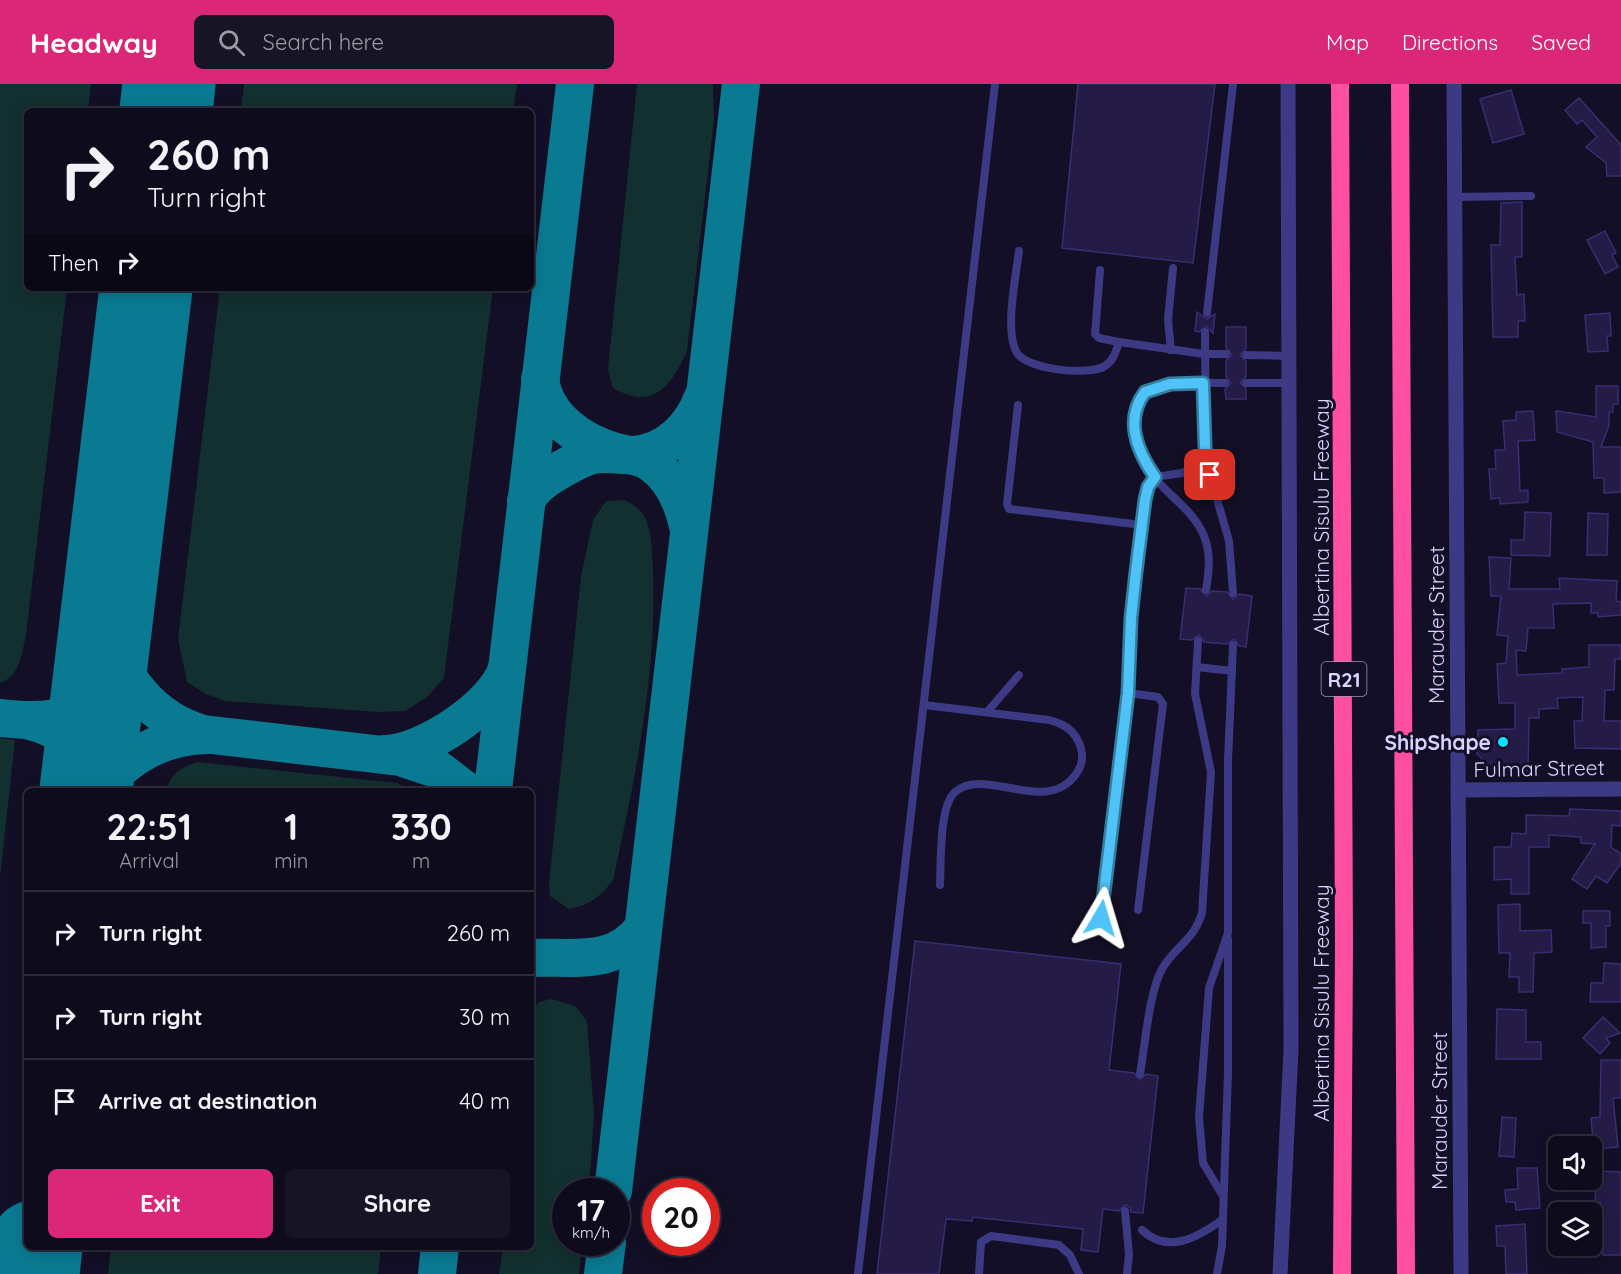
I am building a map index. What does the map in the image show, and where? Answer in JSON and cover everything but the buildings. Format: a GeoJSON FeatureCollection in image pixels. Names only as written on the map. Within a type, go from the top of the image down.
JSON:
{"type":"FeatureCollection","features":[{"type":"Feature","properties":{"kind":"highway","name":"Albertina Sisulu Freeway"},"geometry":{"type":"LineString","coordinates":[[1340,84],[1344,945],[1342,1274]]}},
{"type":"Feature","properties":{"kind":"highway"},"geometry":{"type":"LineString","coordinates":[[1400,84],[1406,1274]]}},
{"type":"Feature","properties":{"kind":"street"},"geometry":{"type":"LineString","coordinates":[[1280,1274],[1292,1050],[1288,84]]}},
{"type":"Feature","properties":{"kind":"street","name":"Marauder Street"},"geometry":{"type":"LineString","coordinates":[[1454,84],[1461,1274]]}},
{"type":"Feature","properties":{"kind":"street","name":"Fulmar Street"},"geometry":{"type":"LineString","coordinates":[[1458,790],[1621,789]]}},
{"type":"Feature","properties":{"kind":"lane"},"geometry":{"type":"LineString","coordinates":[[858,1274],[995,84]]}},
{"type":"Feature","properties":{"kind":"lane"},"geometry":{"type":"LineString","coordinates":[[1207,313],[1233,84]]}},
{"type":"Feature","properties":{"kind":"lane"},"geometry":{"type":"LineString","coordinates":[[1454,197],[1531,196]]}},
{"type":"Feature","properties":{"kind":"lane"},"geometry":{"type":"LineString","coordinates":[[1019,251],[1011,327],[1017,354],[1036,366],[1092,371],[1108,364],[1119,342]]}},
{"type":"Feature","properties":{"kind":"lane"},"geometry":{"type":"LineString","coordinates":[[1171,350],[1168,320],[1173,268]]}},
{"type":"Feature","properties":{"kind":"lane"},"geometry":{"type":"LineString","coordinates":[[1100,270],[1095,334],[1099,338],[1171,350],[1226,354]]}},
{"type":"Feature","properties":{"kind":"lane"},"geometry":{"type":"LineString","coordinates":[[1205,332],[1203,383],[1206,461],[1226,523],[1232,562],[1233,593]]}},
{"type":"Feature","properties":{"kind":"lane"},"geometry":{"type":"LineString","coordinates":[[1246,355],[1290,356]]}},
{"type":"Feature","properties":{"kind":"lane"},"geometry":{"type":"LineString","coordinates":[[1206,590],[1209,567],[1204,536],[1185,508],[1155,477],[1139,453],[1134,416],[1139,400],[1145,392],[1170,384],[1226,383]]}},
{"type":"Feature","properties":{"kind":"lane"},"geometry":{"type":"LineString","coordinates":[[1246,383],[1290,383]]}},
{"type":"Feature","properties":{"kind":"lane"},"geometry":{"type":"LineString","coordinates":[[1018,405],[1007,504],[1009,509],[1142,525]]}},
{"type":"Feature","properties":{"kind":"lane"},"geometry":{"type":"LineString","coordinates":[[1101,918],[1128,693],[1131,618],[1148,487],[1155,477],[1182,473],[1206,461]]}},
{"type":"Feature","properties":{"kind":"lane"},"geometry":{"type":"LineString","coordinates":[[1140,1074],[1158,979],[1168,959],[1197,930],[1202,913],[1211,772],[1208,748],[1197,708],[1198,641]]}},
{"type":"Feature","properties":{"kind":"lane"},"geometry":{"type":"LineString","coordinates":[[1217,1274],[1221,1262],[1228,1073],[1233,645]]}},
{"type":"Feature","properties":{"kind":"lane"},"geometry":{"type":"LineString","coordinates":[[1197,667],[1232,671]]}},
{"type":"Feature","properties":{"kind":"lane"},"geometry":{"type":"LineString","coordinates":[[987,712],[1020,675]]}},
{"type":"Feature","properties":{"kind":"lane"},"geometry":{"type":"LineString","coordinates":[[1128,693],[1158,697],[1163,704],[1138,910]]}},
{"type":"Feature","properties":{"kind":"lane"},"geometry":{"type":"LineString","coordinates":[[924,705],[1050,720],[1063,724],[1074,733],[1080,744],[1081,767],[1066,786],[1036,792],[969,785],[954,793],[948,800],[945,815],[940,885]]}},
{"type":"Feature","properties":{"kind":"lane"},"geometry":{"type":"LineString","coordinates":[[1223,1196],[1203,1163],[1199,1117],[1209,988],[1228,933]]}},
{"type":"Feature","properties":{"kind":"lane"},"geometry":{"type":"LineString","coordinates":[[1125,1211],[1129,1254],[1127,1274]]}},
{"type":"Feature","properties":{"kind":"lane"},"geometry":{"type":"LineString","coordinates":[[1143,1230],[1155,1240],[1174,1243],[1186,1240],[1222,1220]]}},
{"type":"Feature","properties":{"kind":"lane"},"geometry":{"type":"LineString","coordinates":[[979,1274],[981,1242],[991,1236],[1059,1245],[1070,1255],[1079,1274]]}},
{"type":"Feature","properties":{"kind":"green space"},"geometry":{"type":"Polygon","coordinates":[[[0,84],[91,84],[88,108],[24,108],[24,291],[67,291],[26,635],[16,669],[7,680],[0,683],[0,84]]]}},
{"type":"Feature","properties":{"kind":"green space"},"geometry":{"type":"Polygon","coordinates":[[[244,84],[517,84],[513,108],[241,108],[244,84]]]}},
{"type":"Feature","properties":{"kind":"green space"},"geometry":{"type":"Polygon","coordinates":[[[637,84],[713,84],[714,120],[687,351],[667,384],[650,396],[640,397],[613,388],[608,369],[637,84]]]}},
{"type":"Feature","properties":{"kind":"green space"},"geometry":{"type":"Polygon","coordinates":[[[220,291],[493,291],[444,678],[427,697],[405,711],[377,712],[225,701],[206,694],[187,682],[178,639],[220,291]]]}},
{"type":"Feature","properties":{"kind":"green space"},"geometry":{"type":"Polygon","coordinates":[[[624,500],[638,509],[645,517],[652,550],[652,649],[643,727],[613,880],[594,899],[569,909],[550,896],[549,883],[581,576],[593,520],[606,501],[624,500]]]}},
{"type":"Feature","properties":{"kind":"green space"},"geometry":{"type":"Polygon","coordinates":[[[0,738],[15,740],[0,877],[0,738]]]}},
{"type":"Feature","properties":{"kind":"green space"},"geometry":{"type":"Polygon","coordinates":[[[197,762],[397,783],[406,788],[167,788],[177,772],[197,762]]]}},
{"type":"Feature","properties":{"kind":"green space"},"geometry":{"type":"Polygon","coordinates":[[[551,999],[575,1006],[587,1021],[594,1114],[590,1178],[552,1178],[552,1256],[581,1256],[579,1274],[499,1274],[503,1250],[534,1250],[534,1008],[539,1002],[551,999]]]}},
{"type":"Feature","properties":{"kind":"green space"},"geometry":{"type":"Polygon","coordinates":[[[111,1250],[381,1250],[378,1274],[108,1274],[111,1250]]]}},
{"type":"Feature","properties":{"kind":"taxiway"},"geometry":{"type":"LineString","coordinates":[[493,788],[575,84]]}},
{"type":"Feature","properties":{"kind":"taxiway"},"geometry":{"type":"LineString","coordinates":[[615,1178],[741,84]]}},
{"type":"Feature","properties":{"kind":"taxiway"},"geometry":{"type":"LineString","coordinates":[[540,379],[543,393],[557,417],[578,435],[603,448],[643,459],[658,469],[676,491],[688,526]]}},
{"type":"Feature","properties":{"kind":"taxiway"},"geometry":{"type":"LineString","coordinates":[[526,501],[531,492],[542,482],[582,459],[598,454],[645,453],[667,444],[685,428],[703,397]]}},
{"type":"Feature","properties":{"kind":"taxiway"},"geometry":{"type":"LineString","coordinates":[[111,575],[110,627],[120,663],[140,694],[168,718],[203,734],[400,757],[439,770],[462,788]]}},
{"type":"Feature","properties":{"kind":"taxiway"},"geometry":{"type":"LineString","coordinates":[[0,718],[51,719],[68,714],[80,705],[89,692],[95,674],[105,625]]}},
{"type":"Feature","properties":{"kind":"taxiway"},"geometry":{"type":"LineString","coordinates":[[385,754],[419,746],[457,725],[489,697],[507,668]]}},
{"type":"Feature","properties":{"kind":"taxiway"},"geometry":{"type":"LineString","coordinates":[[30,721],[54,730],[71,745],[82,765],[84,788]]}},
{"type":"Feature","properties":{"kind":"taxiway"},"geometry":{"type":"LineString","coordinates":[[104,788],[122,767],[147,750],[176,739],[207,735]]}},
{"type":"Feature","properties":{"kind":"taxiway"},"geometry":{"type":"LineString","coordinates":[[534,958],[577,958],[606,954],[632,940],[643,928]]}},
{"type":"Feature","properties":{"kind":"taxiway"},"geometry":{"type":"LineString","coordinates":[[437,1274],[440,1250]]}},
{"type":"Feature","properties":{"kind":"taxiway"},"geometry":{"type":"LineString","coordinates":[[603,1274],[605,1256]]}},
{"type":"Feature","properties":{"kind":"runway"},"geometry":{"type":"LineString","coordinates":[[166,108],[169,84]]}},
{"type":"Feature","properties":{"kind":"runway"},"geometry":{"type":"LineString","coordinates":[[86,788],[146,291]]}},
{"type":"Feature","properties":{"kind":"runway"},"geometry":{"type":"LineString","coordinates":[[33,1274],[36,1250]]}},
{"type":"Feature","properties":{"kind":"place","name":"ShipShape"},"geometry":{"type":"Point","coordinates":[1503,742]}},
{"type":"Feature","properties":{"kind":"route"},"geometry":{"type":"LineString","coordinates":[[1101,918],[1128,693],[1131,618],[1136,572],[1145,500],[1148,487],[1155,477],[1139,453],[1135,435],[1134,416],[1139,400],[1145,392],[1170,384],[1203,383],[1206,461],[1210,475]]}}]}
